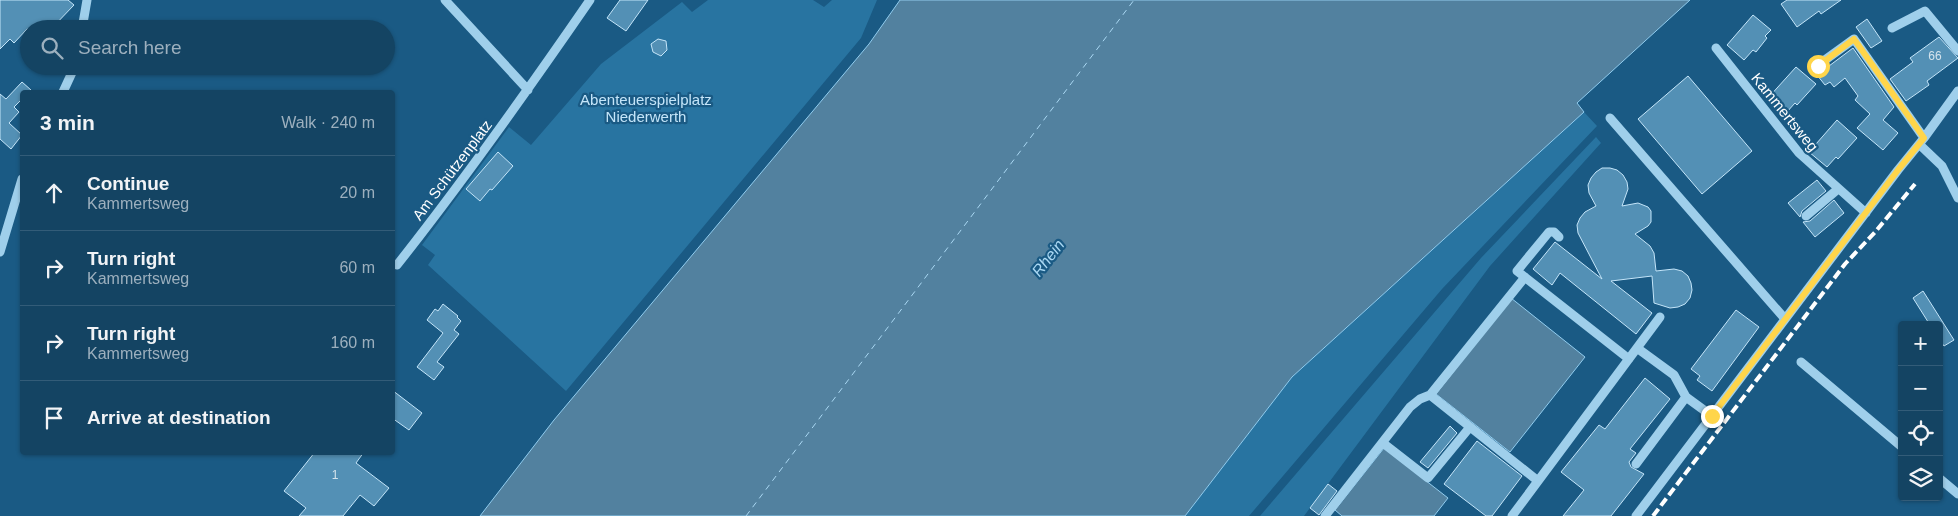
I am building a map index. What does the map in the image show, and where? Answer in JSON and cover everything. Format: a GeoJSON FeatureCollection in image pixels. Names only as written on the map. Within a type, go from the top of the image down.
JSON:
{"type":"FeatureCollection","features":[{"type":"Feature","properties":{"kind":"street"},"geometry":{"type":"LineString","coordinates":[[84,20],[87,0]]}},
{"type":"Feature","properties":{"kind":"street"},"geometry":{"type":"LineString","coordinates":[[445,0],[528,90]]}},
{"type":"Feature","properties":{"kind":"street","name":"Am Schützenplatz"},"geometry":{"type":"LineString","coordinates":[[397,265],[447,202],[590,0]]}},
{"type":"Feature","properties":{"kind":"street"},"geometry":{"type":"LineString","coordinates":[[1892,28],[1925,11],[1958,51]]}},
{"type":"Feature","properties":{"kind":"street"},"geometry":{"type":"LineString","coordinates":[[1818,66],[1854,39],[1922,142],[1942,166],[1958,198]]}},
{"type":"Feature","properties":{"kind":"street","name":"Kammertsweg"},"geometry":{"type":"LineString","coordinates":[[1716,48],[1798,153],[1866,213]]}},
{"type":"Feature","properties":{"kind":"street"},"geometry":{"type":"LineString","coordinates":[[64,90],[70,75]]}},
{"type":"Feature","properties":{"kind":"street"},"geometry":{"type":"LineString","coordinates":[[1636,516],[1922,142],[1958,91]]}},
{"type":"Feature","properties":{"kind":"street"},"geometry":{"type":"LineString","coordinates":[[1610,118],[1785,319]]}},
{"type":"Feature","properties":{"kind":"street"},"geometry":{"type":"LineString","coordinates":[[0,252],[20,186]]}},
{"type":"Feature","properties":{"kind":"street"},"geometry":{"type":"LineString","coordinates":[[1806,216],[1838,189]]}},
{"type":"Feature","properties":{"kind":"street"},"geometry":{"type":"LineString","coordinates":[[1560,238],[1554,232],[1550,232],[1517,271],[1629,358]]}},
{"type":"Feature","properties":{"kind":"street"},"geometry":{"type":"LineString","coordinates":[[1325,516],[1410,407],[1420,399],[1430,395],[1524,277]]}},
{"type":"Feature","properties":{"kind":"street"},"geometry":{"type":"LineString","coordinates":[[1512,516],[1660,317]]}},
{"type":"Feature","properties":{"kind":"street"},"geometry":{"type":"LineString","coordinates":[[1637,348],[1674,374],[1686,397],[1712,416]]}},
{"type":"Feature","properties":{"kind":"street"},"geometry":{"type":"LineString","coordinates":[[1800,362],[1898,444]]}},
{"type":"Feature","properties":{"kind":"street"},"geometry":{"type":"LineString","coordinates":[[1430,395],[1538,481]]}},
{"type":"Feature","properties":{"kind":"street"},"geometry":{"type":"LineString","coordinates":[[1636,464],[1686,397]]}},
{"type":"Feature","properties":{"kind":"street"},"geometry":{"type":"LineString","coordinates":[[1383,443],[1428,478],[1470,427]]}},
{"type":"Feature","properties":{"kind":"street"},"geometry":{"type":"LineString","coordinates":[[1943,481],[1958,494]]}},
{"type":"Feature","properties":{"kind":"green space","name":"Abenteuerspielplatz Niederwerth"},"geometry":{"type":"Polygon","coordinates":[[[708,0],[813,0],[824,7],[832,0],[877,0],[861,38],[566,391],[428,265],[435,255],[422,245],[509,127],[531,145],[601,64],[682,2],[692,12],[708,0]]]}},
{"type":"Feature","properties":{"kind":"green space"},"geometry":{"type":"Polygon","coordinates":[[[1584,112],[1597,126],[1442,289],[1249,516],[1185,516],[1292,377],[1584,112]]]}},
{"type":"Feature","properties":{"kind":"green space"},"geometry":{"type":"Polygon","coordinates":[[[1596,137],[1601,143],[1490,266],[1304,516],[1260,516],[1481,258],[1596,137]]]}},
{"type":"Feature","properties":{"kind":"water","name":"Rhein"},"geometry":{"type":"Polygon","coordinates":[[[900,0],[1690,0],[1577,103],[1584,112],[1292,377],[1185,516],[480,516],[554,420],[869,44],[900,0]]]}},
{"type":"Feature","properties":{"kind":"water"},"geometry":{"type":"Polygon","coordinates":[[[1511,298],[1585,357],[1510,452],[1436,394],[1511,298]]]}},
{"type":"Feature","properties":{"kind":"water"},"geometry":{"type":"Polygon","coordinates":[[[1384,448],[1448,498],[1434,516],[1342,516],[1335,510],[1384,448]]]}},
{"type":"Feature","properties":{"kind":"building"},"geometry":{"type":"Polygon","coordinates":[[[0,0],[68,0],[74,5],[60,20],[20,20],[20,37],[14,43],[10,39],[0,49],[0,0]]]}},
{"type":"Feature","properties":{"kind":"building"},"geometry":{"type":"Polygon","coordinates":[[[620,0],[648,0],[626,31],[607,18],[620,0]]]}},
{"type":"Feature","properties":{"kind":"building"},"geometry":{"type":"Polygon","coordinates":[[[1787,0],[1841,0],[1821,14],[1819,11],[1797,27],[1781,4],[1787,0]]]}},
{"type":"Feature","properties":{"kind":"building"},"geometry":{"type":"Polygon","coordinates":[[[1753,15],[1771,30],[1765,36],[1767,38],[1756,52],[1753,50],[1744,60],[1727,45],[1753,15]]]}},
{"type":"Feature","properties":{"kind":"building"},"geometry":{"type":"Polygon","coordinates":[[[1867,19],[1882,41],[1871,48],[1856,27],[1867,19]]]}},
{"type":"Feature","properties":{"kind":"building"},"geometry":{"type":"Polygon","coordinates":[[[1939,37],[1958,58],[1927,81],[1929,85],[1906,101],[1890,79],[1913,62],[1910,58],[1939,37]]]}},
{"type":"Feature","properties":{"kind":"building"},"geometry":{"type":"Polygon","coordinates":[[[658,39],[666,41],[667,50],[661,56],[653,52],[651,44],[658,39]]]}},
{"type":"Feature","properties":{"kind":"building"},"geometry":{"type":"Polygon","coordinates":[[[1853,48],[1894,107],[1883,120],[1898,133],[1883,150],[1857,128],[1870,114],[1855,100],[1858,96],[1845,78],[1834,87],[1830,82],[1825,85],[1817,75],[1853,48]]]}},
{"type":"Feature","properties":{"kind":"building"},"geometry":{"type":"Polygon","coordinates":[[[1796,67],[1816,84],[1797,105],[1795,103],[1786,113],[1768,98],[1796,67]]]}},
{"type":"Feature","properties":{"kind":"building"},"geometry":{"type":"Polygon","coordinates":[[[1688,76],[1752,151],[1702,194],[1638,119],[1688,76]]]}},
{"type":"Feature","properties":{"kind":"building"},"geometry":{"type":"Polygon","coordinates":[[[22,82],[31,90],[20,90],[20,101],[14,107],[19,112],[9,123],[20,133],[20,138],[11,149],[0,139],[0,94],[6,99],[22,82]]]}},
{"type":"Feature","properties":{"kind":"building"},"geometry":{"type":"Polygon","coordinates":[[[1837,120],[1857,138],[1838,159],[1836,157],[1827,167],[1809,152],[1837,120]]]}},
{"type":"Feature","properties":{"kind":"building"},"geometry":{"type":"Polygon","coordinates":[[[498,152],[513,166],[480,201],[466,189],[498,152]]]}},
{"type":"Feature","properties":{"kind":"building"},"geometry":{"type":"Polygon","coordinates":[[[1602,168],[1617,170],[1627,182],[1628,189],[1622,206],[1638,203],[1648,207],[1651,211],[1651,222],[1635,234],[1650,246],[1654,253],[1656,271],[1674,269],[1682,271],[1688,276],[1691,283],[1690,298],[1685,304],[1670,308],[1654,303],[1652,276],[1611,281],[1652,313],[1636,334],[1560,273],[1552,285],[1533,269],[1555,242],[1602,279],[1578,233],[1577,225],[1585,212],[1596,206],[1589,193],[1588,185],[1591,178],[1602,168]]]}},
{"type":"Feature","properties":{"kind":"building"},"geometry":{"type":"Polygon","coordinates":[[[1817,180],[1826,191],[1802,211],[1800,217],[1788,203],[1817,180]]]}},
{"type":"Feature","properties":{"kind":"building"},"geometry":{"type":"Polygon","coordinates":[[[1834,200],[1844,213],[1815,237],[1803,222],[1810,221],[1834,200]]]}},
{"type":"Feature","properties":{"kind":"building"},"geometry":{"type":"Polygon","coordinates":[[[1923,291],[1942,321],[1927,321],[1913,298],[1923,291]]]}},
{"type":"Feature","properties":{"kind":"building"},"geometry":{"type":"Polygon","coordinates":[[[443,304],[458,316],[461,321],[454,330],[459,334],[437,362],[444,367],[434,380],[417,367],[443,333],[427,320],[435,309],[438,311],[443,304]]]}},
{"type":"Feature","properties":{"kind":"building"},"geometry":{"type":"Polygon","coordinates":[[[1736,310],[1759,327],[1712,391],[1697,380],[1700,376],[1691,369],[1736,310]]]}},
{"type":"Feature","properties":{"kind":"building"},"geometry":{"type":"Polygon","coordinates":[[[1943,323],[1954,340],[1944,346],[1943,345],[1943,323]]]}},
{"type":"Feature","properties":{"kind":"building"},"geometry":{"type":"Polygon","coordinates":[[[1645,378],[1670,399],[1630,449],[1636,453],[1629,462],[1631,467],[1644,474],[1611,516],[1563,516],[1584,490],[1561,472],[1599,425],[1605,429],[1645,378]]]}},
{"type":"Feature","properties":{"kind":"building"},"geometry":{"type":"Polygon","coordinates":[[[395,392],[422,413],[409,430],[395,420],[395,392]]]}},
{"type":"Feature","properties":{"kind":"building"},"geometry":{"type":"Polygon","coordinates":[[[1450,426],[1457,433],[1428,468],[1420,462],[1450,426]]]}},
{"type":"Feature","properties":{"kind":"building"},"geometry":{"type":"Polygon","coordinates":[[[1477,441],[1522,476],[1492,516],[1486,516],[1444,484],[1477,441]]]}},
{"type":"Feature","properties":{"kind":"building"},"geometry":{"type":"Polygon","coordinates":[[[313,455],[362,455],[356,463],[389,488],[374,506],[360,495],[343,516],[299,516],[306,508],[284,491],[313,455]]]}},
{"type":"Feature","properties":{"kind":"building"},"geometry":{"type":"Polygon","coordinates":[[[1328,484],[1337,491],[1319,515],[1310,508],[1328,484]]]}},
{"type":"Feature","properties":{"kind":"ferry route"},"geometry":{"type":"LineString","coordinates":[[746,516],[1134,0]]}},
{"type":"Feature","properties":{"kind":"railway"},"geometry":{"type":"LineString","coordinates":[[1653,516],[1845,264],[1876,231],[1915,184]]}},
{"type":"Feature","properties":{"kind":"route"},"geometry":{"type":"LineString","coordinates":[[1712,416],[1924,138],[1854,39],[1818,66]]}}]}
